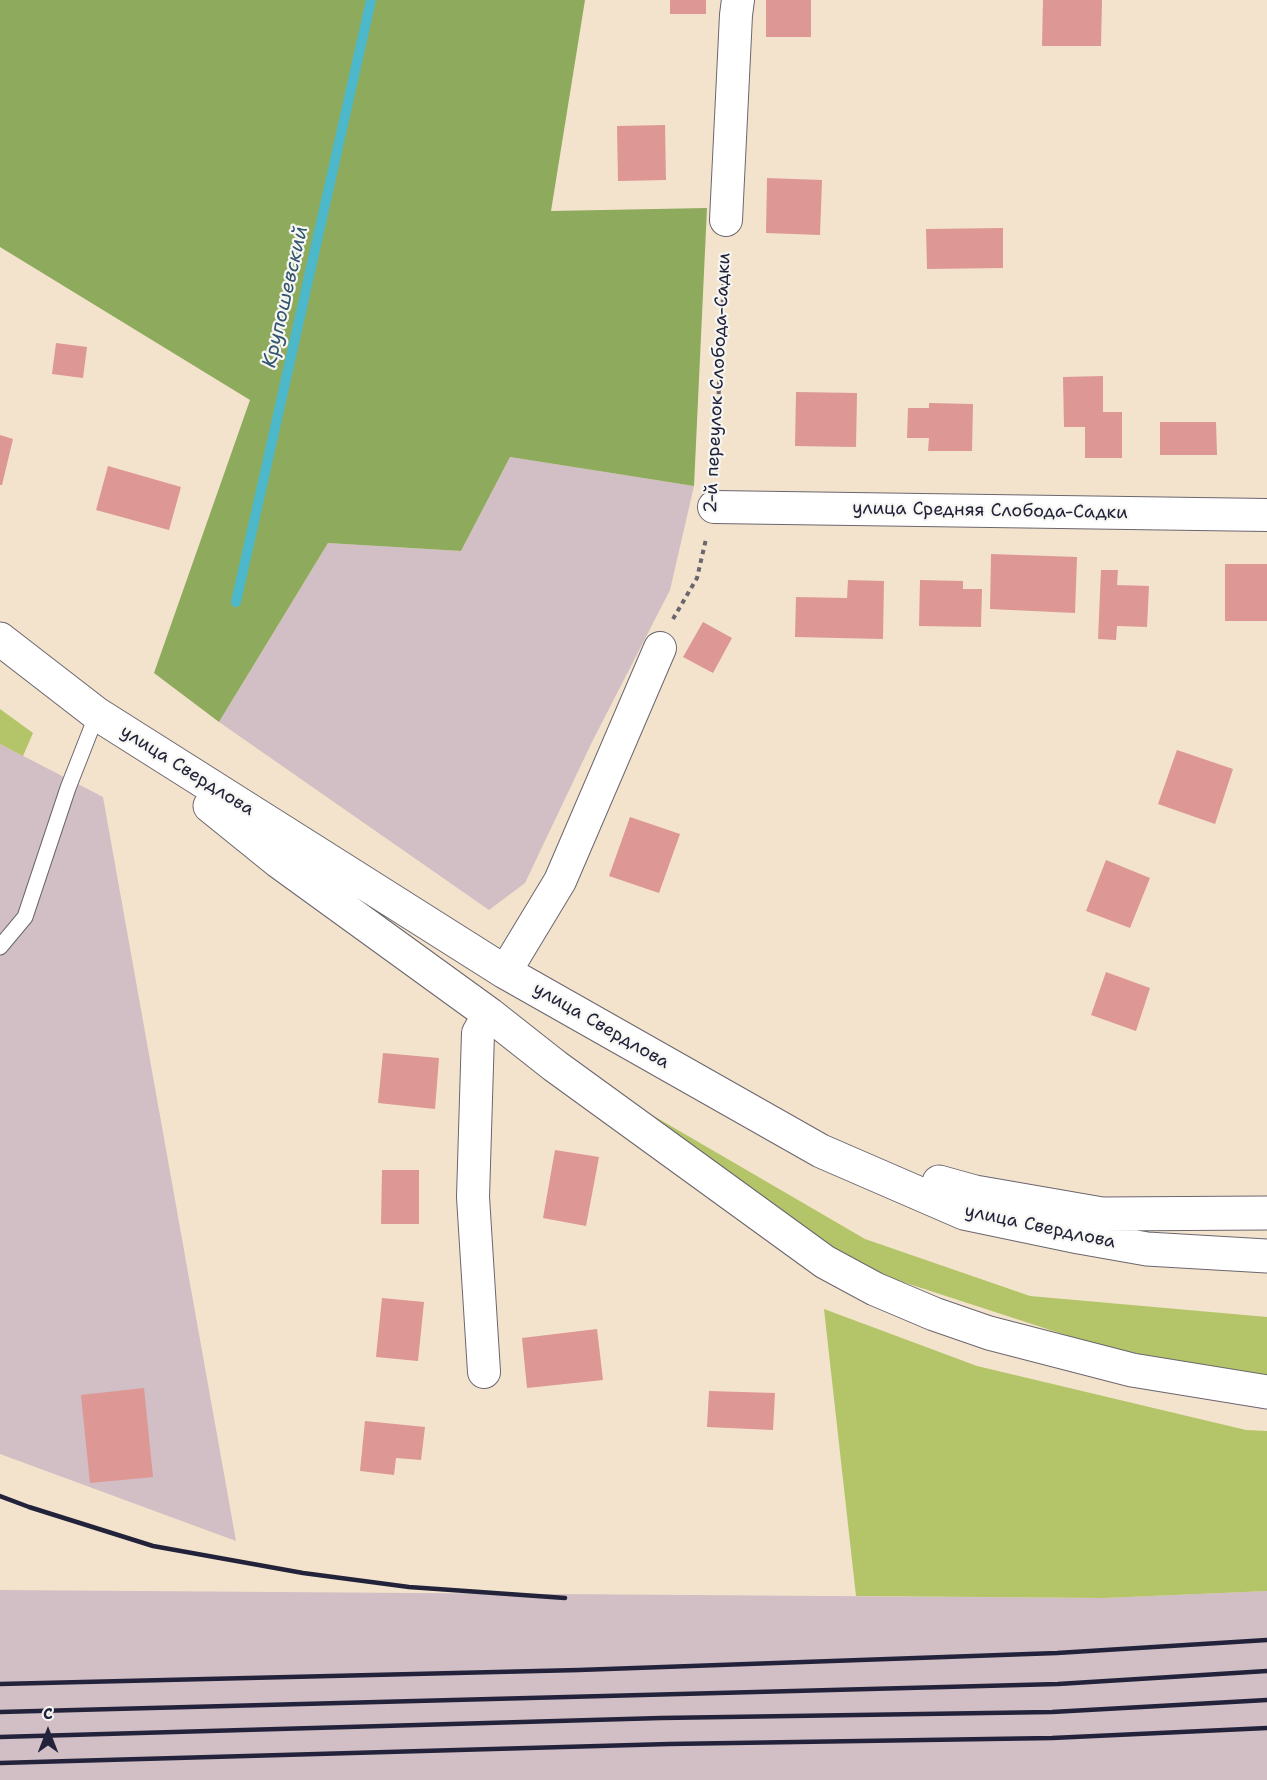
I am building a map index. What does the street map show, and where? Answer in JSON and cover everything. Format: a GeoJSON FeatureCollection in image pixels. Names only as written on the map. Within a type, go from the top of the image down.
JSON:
{"type":"FeatureCollection","features":[{"type":"Feature","properties":{"kind":"main road","name":"улица Свердлова"},"geometry":{"type":"LineString","coordinates":[[0,639],[97,714],[505,972],[821,1151],[964,1213],[1147,1249],[1267,1256]]}},
{"type":"Feature","properties":{"kind":"main road"},"geometry":{"type":"LineString","coordinates":[[97,714],[278,861],[825,1262],[876,1289],[934,1314],[1000,1336],[1132,1370],[1267,1392]]}},
{"type":"Feature","properties":{"kind":"main road"},"geometry":{"type":"LineString","coordinates":[[821,1151],[975,1192],[1102,1214],[1267,1213]]}},
{"type":"Feature","properties":{"kind":"street"},"geometry":{"type":"LineString","coordinates":[[726,220],[738,0]]}},
{"type":"Feature","properties":{"kind":"street","name":"улица Средняя Слобода-Садки"},"geometry":{"type":"LineString","coordinates":[[714,507],[1267,515]]}},
{"type":"Feature","properties":{"kind":"street"},"geometry":{"type":"LineString","coordinates":[[505,972],[560,882],[660,648]]}},
{"type":"Feature","properties":{"kind":"street"},"geometry":{"type":"LineString","coordinates":[[484,1372],[473,1197],[478,1032],[489,1014]]}},
{"type":"Feature","properties":{"kind":"lane"},"geometry":{"type":"LineString","coordinates":[[0,947],[25,917],[68,788],[97,714]]}},
{"type":"Feature","properties":{"kind":"path","name":"2-й переулок Слобода-Садки"},"geometry":{"type":"LineString","coordinates":[[660,648],[675,614],[697,578],[714,507],[726,220]]}},
{"type":"Feature","properties":{"kind":"shaded area"},"geometry":{"type":"Polygon","coordinates":[[[510,457],[694,486],[670,590],[592,742],[525,883],[489,910],[219,722],[328,543],[461,551],[510,457]]]}},
{"type":"Feature","properties":{"kind":"shaded area"},"geometry":{"type":"Polygon","coordinates":[[[0,744],[103,797],[236,1541],[0,1454],[0,744]]]}},
{"type":"Feature","properties":{"kind":"shaded area"},"geometry":{"type":"Polygon","coordinates":[[[0,1590],[1105,1598],[1267,1591],[1267,1780],[0,1780],[0,1590]]]}},
{"type":"Feature","properties":{"kind":"green space"},"geometry":{"type":"Polygon","coordinates":[[[0,0],[585,0],[551,211],[707,208],[694,486],[510,457],[461,551],[328,543],[219,722],[154,673],[250,400],[0,247],[0,0]]]}},
{"type":"Feature","properties":{"kind":"green space"},"geometry":{"type":"Polygon","coordinates":[[[0,709],[33,733],[23,756],[0,744],[0,709]]]}},
{"type":"Feature","properties":{"kind":"green space"},"geometry":{"type":"Polygon","coordinates":[[[549,1055],[865,1239],[1030,1296],[1267,1317],[1267,1380],[1133,1357],[863,1269],[549,1055]]]}},
{"type":"Feature","properties":{"kind":"green space"},"geometry":{"type":"Polygon","coordinates":[[[824,1309],[977,1366],[1246,1430],[1267,1431],[1267,1591],[1105,1598],[856,1596],[824,1309]]]}},
{"type":"Feature","properties":{"kind":"building"},"geometry":{"type":"Polygon","coordinates":[[[670,0],[706,0],[706,14],[670,14],[670,0]]]}},
{"type":"Feature","properties":{"kind":"building"},"geometry":{"type":"Polygon","coordinates":[[[766,0],[811,0],[811,37],[766,37],[766,0]]]}},
{"type":"Feature","properties":{"kind":"building"},"geometry":{"type":"Polygon","coordinates":[[[1043,0],[1102,0],[1101,46],[1042,46],[1043,0]]]}},
{"type":"Feature","properties":{"kind":"building"},"geometry":{"type":"Polygon","coordinates":[[[665,125],[666,180],[618,181],[617,126],[665,125]]]}},
{"type":"Feature","properties":{"kind":"building"},"geometry":{"type":"Polygon","coordinates":[[[767,178],[822,180],[820,235],[766,233],[767,178]]]}},
{"type":"Feature","properties":{"kind":"building"},"geometry":{"type":"Polygon","coordinates":[[[1003,228],[1003,268],[927,269],[926,229],[1003,228]]]}},
{"type":"Feature","properties":{"kind":"building"},"geometry":{"type":"Polygon","coordinates":[[[56,343],[87,347],[83,378],[52,374],[56,343]]]}},
{"type":"Feature","properties":{"kind":"building"},"geometry":{"type":"Polygon","coordinates":[[[1103,376],[1103,412],[1122,412],[1122,458],[1085,458],[1085,427],[1064,427],[1063,377],[1103,376]]]}},
{"type":"Feature","properties":{"kind":"building"},"geometry":{"type":"Polygon","coordinates":[[[796,392],[857,393],[856,447],[795,446],[796,392]]]}},
{"type":"Feature","properties":{"kind":"building"},"geometry":{"type":"Polygon","coordinates":[[[929,403],[973,404],[972,451],[928,451],[929,438],[907,438],[908,408],[929,408],[929,403]]]}},
{"type":"Feature","properties":{"kind":"building"},"geometry":{"type":"Polygon","coordinates":[[[1160,422],[1216,422],[1217,455],[1160,455],[1160,422]]]}},
{"type":"Feature","properties":{"kind":"building"},"geometry":{"type":"Polygon","coordinates":[[[0,435],[13,439],[2,485],[0,485],[0,435]]]}},
{"type":"Feature","properties":{"kind":"building"},"geometry":{"type":"Polygon","coordinates":[[[108,466],[181,487],[169,530],[96,510],[108,466]]]}},
{"type":"Feature","properties":{"kind":"building"},"geometry":{"type":"Polygon","coordinates":[[[991,554],[1077,557],[1075,613],[990,609],[991,554]]]}},
{"type":"Feature","properties":{"kind":"building"},"geometry":{"type":"Polygon","coordinates":[[[1225,564],[1267,564],[1267,621],[1225,621],[1225,564]]]}},
{"type":"Feature","properties":{"kind":"building"},"geometry":{"type":"Polygon","coordinates":[[[1101,570],[1118,570],[1117,585],[1149,586],[1147,627],[1117,626],[1116,640],[1098,639],[1101,570]]]}},
{"type":"Feature","properties":{"kind":"building"},"geometry":{"type":"Polygon","coordinates":[[[848,580],[884,581],[883,639],[795,637],[796,597],[847,598],[848,580]]]}},
{"type":"Feature","properties":{"kind":"building"},"geometry":{"type":"Polygon","coordinates":[[[920,580],[963,581],[963,589],[982,589],[981,627],[919,626],[920,580]]]}},
{"type":"Feature","properties":{"kind":"building"},"geometry":{"type":"Polygon","coordinates":[[[703,622],[732,638],[713,673],[683,657],[703,622]]]}},
{"type":"Feature","properties":{"kind":"building"},"geometry":{"type":"Polygon","coordinates":[[[1177,750],[1233,769],[1215,824],[1158,804],[1177,750]]]}},
{"type":"Feature","properties":{"kind":"building"},"geometry":{"type":"Polygon","coordinates":[[[630,817],[680,834],[659,893],[609,876],[630,817]]]}},
{"type":"Feature","properties":{"kind":"building"},"geometry":{"type":"Polygon","coordinates":[[[1106,860],[1150,878],[1130,928],[1086,911],[1106,860]]]}},
{"type":"Feature","properties":{"kind":"building"},"geometry":{"type":"Polygon","coordinates":[[[1106,972],[1150,988],[1136,1031],[1091,1015],[1106,972]]]}},
{"type":"Feature","properties":{"kind":"building"},"geometry":{"type":"Polygon","coordinates":[[[383,1053],[439,1058],[435,1109],[378,1103],[383,1053]]]}},
{"type":"Feature","properties":{"kind":"building"},"geometry":{"type":"Polygon","coordinates":[[[555,1150],[599,1157],[586,1226],[543,1218],[555,1150]]]}},
{"type":"Feature","properties":{"kind":"building"},"geometry":{"type":"Polygon","coordinates":[[[382,1170],[419,1170],[419,1224],[381,1224],[382,1170]]]}},
{"type":"Feature","properties":{"kind":"building"},"geometry":{"type":"Polygon","coordinates":[[[382,1298],[424,1302],[418,1361],[376,1357],[382,1298]]]}},
{"type":"Feature","properties":{"kind":"building"},"geometry":{"type":"Polygon","coordinates":[[[597,1329],[603,1380],[527,1388],[522,1338],[597,1329]]]}},
{"type":"Feature","properties":{"kind":"building"},"geometry":{"type":"Polygon","coordinates":[[[144,1388],[153,1477],[90,1483],[81,1395],[144,1388]]]}},
{"type":"Feature","properties":{"kind":"building"},"geometry":{"type":"Polygon","coordinates":[[[709,1391],[775,1393],[773,1430],[707,1427],[709,1391]]]}},
{"type":"Feature","properties":{"kind":"building"},"geometry":{"type":"Polygon","coordinates":[[[365,1421],[425,1427],[421,1460],[396,1458],[394,1475],[360,1471],[365,1421]]]}},
{"type":"Feature","properties":{"kind":"waterway","name":"Крупошевский"},"geometry":{"type":"LineString","coordinates":[[236,602],[371,0]]}},
{"type":"Feature","properties":{"kind":"railway"},"geometry":{"type":"LineString","coordinates":[[0,1496],[153,1546],[303,1573],[409,1587],[565,1598]]}},
{"type":"Feature","properties":{"kind":"railway"},"geometry":{"type":"LineString","coordinates":[[0,1684],[579,1670],[1057,1653],[1267,1640]]}},
{"type":"Feature","properties":{"kind":"railway"},"geometry":{"type":"LineString","coordinates":[[0,1712],[1058,1684],[1267,1671]]}},
{"type":"Feature","properties":{"kind":"railway"},"geometry":{"type":"LineString","coordinates":[[0,1737],[661,1718],[1052,1712],[1267,1700]]}},
{"type":"Feature","properties":{"kind":"railway"},"geometry":{"type":"LineString","coordinates":[[0,1763],[669,1744],[1052,1738],[1267,1728]]}}]}
